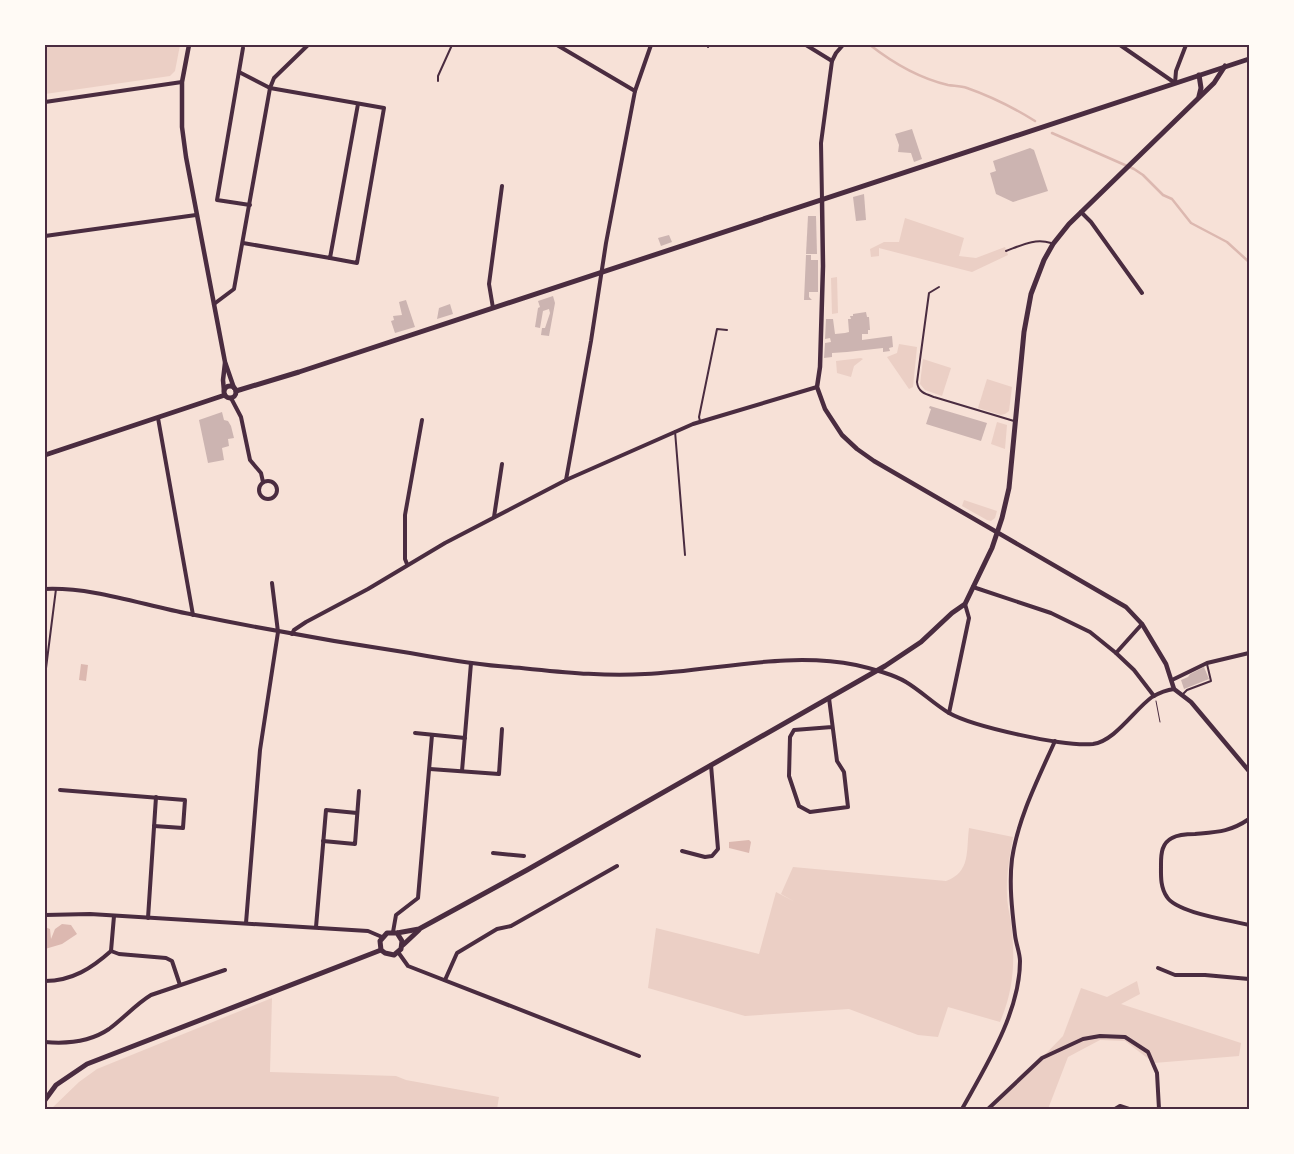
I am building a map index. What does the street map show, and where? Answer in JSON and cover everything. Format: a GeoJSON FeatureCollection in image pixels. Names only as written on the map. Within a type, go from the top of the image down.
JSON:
{"type":"FeatureCollection","features":[{"type":"Feature","properties":{"kind":"main road"},"geometry":{"type":"LineString","coordinates":[[235,390],[493,308],[1249,59]]}},
{"type":"Feature","properties":{"kind":"main road"},"geometry":{"type":"LineString","coordinates":[[381,950],[389,955],[398,952],[402,945],[419,929],[535,866],[877,670],[921,642],[952,613],[965,604],[992,548],[1009,488],[1014,421],[1027,309],[1038,271],[1053,244],[1081,212],[1214,83],[1225,66]]}},
{"type":"Feature","properties":{"kind":"main road"},"geometry":{"type":"LineString","coordinates":[[1198,97],[1201,88],[1199,75]]}},
{"type":"Feature","properties":{"kind":"main road"},"geometry":{"type":"LineString","coordinates":[[226,395],[227,387],[230,386],[235,390]]}},
{"type":"Feature","properties":{"kind":"main road"},"geometry":{"type":"LineString","coordinates":[[45,455],[226,395],[235,395],[235,390]]}},
{"type":"Feature","properties":{"kind":"main road"},"geometry":{"type":"LineString","coordinates":[[381,950],[380,941],[386,932],[395,933],[419,929]]}},
{"type":"Feature","properties":{"kind":"main road"},"geometry":{"type":"LineString","coordinates":[[395,933],[402,940],[402,945]]}},
{"type":"Feature","properties":{"kind":"main road"},"geometry":{"type":"LineString","coordinates":[[45,1100],[56,1085],[87,1064],[381,950]]}},
{"type":"Feature","properties":{"kind":"street"},"geometry":{"type":"LineString","coordinates":[[189,45],[182,82],[182,127],[196,215],[225,362],[235,390]]}},
{"type":"Feature","properties":{"kind":"street"},"geometry":{"type":"LineString","coordinates":[[214,304],[234,290],[270,88],[274,78],[308,45]]}},
{"type":"Feature","properties":{"kind":"street"},"geometry":{"type":"LineString","coordinates":[[557,45],[635,91]]}},
{"type":"Feature","properties":{"kind":"street"},"geometry":{"type":"LineString","coordinates":[[566,480],[635,91],[651,45]]}},
{"type":"Feature","properties":{"kind":"street"},"geometry":{"type":"LineString","coordinates":[[806,45],[832,61]]}},
{"type":"Feature","properties":{"kind":"street"},"geometry":{"type":"LineString","coordinates":[[843,45],[832,61],[821,144],[823,266],[820,373],[817,387],[825,409],[842,435],[874,461],[1126,607],[1142,624],[1166,664],[1174,689]]}},
{"type":"Feature","properties":{"kind":"street"},"geometry":{"type":"LineString","coordinates":[[1120,45],[1175,83],[1176,71],[1186,45]]}},
{"type":"Feature","properties":{"kind":"street"},"geometry":{"type":"LineString","coordinates":[[243,48],[217,200],[250,205]]}},
{"type":"Feature","properties":{"kind":"street"},"geometry":{"type":"LineString","coordinates":[[239,72],[270,88],[384,108],[357,263],[243,243]]}},
{"type":"Feature","properties":{"kind":"street"},"geometry":{"type":"LineString","coordinates":[[45,102],[182,82]]}},
{"type":"Feature","properties":{"kind":"street"},"geometry":{"type":"LineString","coordinates":[[330,258],[358,104]]}},
{"type":"Feature","properties":{"kind":"street"},"geometry":{"type":"LineString","coordinates":[[493,308],[490,284],[502,186]]}},
{"type":"Feature","properties":{"kind":"street"},"geometry":{"type":"LineString","coordinates":[[1081,212],[1091,222],[1142,294]]}},
{"type":"Feature","properties":{"kind":"street"},"geometry":{"type":"LineString","coordinates":[[45,236],[196,215]]}},
{"type":"Feature","properties":{"kind":"street"},"geometry":{"type":"LineString","coordinates":[[225,362],[223,380],[226,395],[241,418],[250,460],[261,473],[263,482]]}},
{"type":"Feature","properties":{"kind":"street"},"geometry":{"type":"LineString","coordinates":[[292,634],[294,630],[306,622],[368,589],[407,564],[566,480],[700,422],[817,387]]}},
{"type":"Feature","properties":{"kind":"street"},"geometry":{"type":"LineString","coordinates":[[158,418],[192,615]]}},
{"type":"Feature","properties":{"kind":"street"},"geometry":{"type":"LineString","coordinates":[[407,564],[405,559],[406,516],[422,420]]}},
{"type":"Feature","properties":{"kind":"street"},"geometry":{"type":"LineString","coordinates":[[494,517],[502,464]]}},
{"type":"Feature","properties":{"kind":"street"},"geometry":{"type":"LineString","coordinates":[[271,481],[276,485],[276,494],[272,498],[263,498],[259,493],[259,487],[263,482],[271,481]]}},
{"type":"Feature","properties":{"kind":"street"},"geometry":{"type":"LineString","coordinates":[[246,922],[260,750],[278,632],[272,583]]}},
{"type":"Feature","properties":{"kind":"street"},"geometry":{"type":"LineString","coordinates":[[973,587],[1069,621],[1090,632],[1134,670],[1154,696]]}},
{"type":"Feature","properties":{"kind":"street"},"geometry":{"type":"LineString","coordinates":[[45,589],[56,588],[114,596],[157,608],[278,632],[471,663],[526,669],[601,674],[644,674],[753,662],[821,660],[844,663],[877,670],[904,680],[950,713],[966,720],[1055,741],[1091,744],[1101,742],[1154,696],[1174,689],[1183,694],[1249,771]]}},
{"type":"Feature","properties":{"kind":"street"},"geometry":{"type":"LineString","coordinates":[[950,713],[969,618],[965,604]]}},
{"type":"Feature","properties":{"kind":"street"},"geometry":{"type":"LineString","coordinates":[[1116,653],[1142,624]]}},
{"type":"Feature","properties":{"kind":"street"},"geometry":{"type":"LineString","coordinates":[[1172,680],[1207,663],[1249,652]]}},
{"type":"Feature","properties":{"kind":"street"},"geometry":{"type":"LineString","coordinates":[[462,771],[471,663]]}},
{"type":"Feature","properties":{"kind":"street"},"geometry":{"type":"LineString","coordinates":[[828,698],[837,761],[844,772],[848,807],[810,812],[799,806],[789,776],[790,737],[794,730],[832,727]]}},
{"type":"Feature","properties":{"kind":"street"},"geometry":{"type":"LineString","coordinates":[[430,768],[499,774],[502,729]]}},
{"type":"Feature","properties":{"kind":"street"},"geometry":{"type":"LineString","coordinates":[[415,733],[465,738]]}},
{"type":"Feature","properties":{"kind":"street"},"geometry":{"type":"LineString","coordinates":[[395,933],[396,915],[418,898],[432,734]]}},
{"type":"Feature","properties":{"kind":"street"},"geometry":{"type":"LineString","coordinates":[[962,1109],[1001,1035],[1012,1004],[1020,960],[1014,928],[1010,884],[1014,845],[1020,825],[1055,741]]}},
{"type":"Feature","properties":{"kind":"street"},"geometry":{"type":"LineString","coordinates":[[682,851],[705,857],[712,856],[718,848],[711,765]]}},
{"type":"Feature","properties":{"kind":"street"},"geometry":{"type":"LineString","coordinates":[[60,790],[185,800],[183,828],[154,826]]}},
{"type":"Feature","properties":{"kind":"street"},"geometry":{"type":"LineString","coordinates":[[323,841],[355,844],[359,791]]}},
{"type":"Feature","properties":{"kind":"street"},"geometry":{"type":"LineString","coordinates":[[148,918],[156,797]]}},
{"type":"Feature","properties":{"kind":"street"},"geometry":{"type":"LineString","coordinates":[[316,927],[326,810],[357,813]]}},
{"type":"Feature","properties":{"kind":"street"},"geometry":{"type":"LineString","coordinates":[[1249,819],[1227,831],[1172,838],[1163,846],[1161,852],[1161,882],[1171,903],[1186,910],[1249,925]]}},
{"type":"Feature","properties":{"kind":"street"},"geometry":{"type":"LineString","coordinates":[[493,853],[524,856]]}},
{"type":"Feature","properties":{"kind":"street"},"geometry":{"type":"LineString","coordinates":[[445,980],[457,953],[497,929],[511,926],[617,866]]}},
{"type":"Feature","properties":{"kind":"street"},"geometry":{"type":"LineString","coordinates":[[45,915],[90,914],[246,922],[368,931],[382,936]]}},
{"type":"Feature","properties":{"kind":"street"},"geometry":{"type":"LineString","coordinates":[[45,981],[76,976],[94,966],[111,951],[114,916]]}},
{"type":"Feature","properties":{"kind":"street"},"geometry":{"type":"LineString","coordinates":[[111,951],[119,954],[166,958],[172,961],[180,984]]}},
{"type":"Feature","properties":{"kind":"street"},"geometry":{"type":"LineString","coordinates":[[398,952],[408,966],[640,1056]]}},
{"type":"Feature","properties":{"kind":"street"},"geometry":{"type":"LineString","coordinates":[[1158,968],[1175,975],[1205,975],[1249,979]]}},
{"type":"Feature","properties":{"kind":"street"},"geometry":{"type":"LineString","coordinates":[[45,1042],[77,1042],[89,1038],[108,1030],[151,994],[225,970]]}},
{"type":"Feature","properties":{"kind":"street"},"geometry":{"type":"LineString","coordinates":[[988,1109],[1042,1058],[1083,1040],[1100,1036],[1125,1037],[1148,1052],[1157,1073],[1159,1109]]}},
{"type":"Feature","properties":{"kind":"street"},"geometry":{"type":"LineString","coordinates":[[1115,1109],[1120,1106],[1129,1109]]}},
{"type":"Feature","properties":{"kind":"lane"},"geometry":{"type":"LineString","coordinates":[[438,81],[438,76],[452,45]]}},
{"type":"Feature","properties":{"kind":"lane"},"geometry":{"type":"LineString","coordinates":[[1006,251],[1034,241],[1041,240],[1053,244]]}},
{"type":"Feature","properties":{"kind":"lane"},"geometry":{"type":"LineString","coordinates":[[939,287],[929,293],[917,382],[919,389],[925,394],[1014,421]]}},
{"type":"Feature","properties":{"kind":"lane"},"geometry":{"type":"LineString","coordinates":[[700,422],[699,417],[716,329],[727,330]]}},
{"type":"Feature","properties":{"kind":"lane"},"geometry":{"type":"LineString","coordinates":[[675,432],[685,555]]}},
{"type":"Feature","properties":{"kind":"lane"},"geometry":{"type":"LineString","coordinates":[[45,676],[56,588]]}},
{"type":"Feature","properties":{"kind":"lane"},"geometry":{"type":"LineString","coordinates":[[1183,694],[1187,690],[1212,681],[1207,663]]}},
{"type":"Feature","properties":{"kind":"path"},"geometry":{"type":"LineString","coordinates":[[1154,696],[1160,722]]}},
{"type":"Feature","properties":{"kind":"shaded area"},"geometry":{"type":"Polygon","coordinates":[[[45,45],[180,45],[175,71],[170,76],[45,94],[45,45]]]}},
{"type":"Feature","properties":{"kind":"shaded area"},"geometry":{"type":"Polygon","coordinates":[[[905,218],[964,238],[959,256],[976,258],[1005,247],[1008,255],[972,272],[879,248],[879,256],[871,257],[870,249],[884,242],[899,242],[905,218]]]}},
{"type":"Feature","properties":{"kind":"shaded area"},"geometry":{"type":"Polygon","coordinates":[[[837,277],[838,313],[832,314],[831,278],[837,277]]]}},
{"type":"Feature","properties":{"kind":"shaded area"},"geometry":{"type":"Polygon","coordinates":[[[899,344],[917,347],[913,387],[909,389],[887,357],[897,353],[899,344]]]}},
{"type":"Feature","properties":{"kind":"shaded area"},"geometry":{"type":"Polygon","coordinates":[[[863,359],[854,366],[851,377],[837,373],[836,361],[863,359]]]}},
{"type":"Feature","properties":{"kind":"shaded area"},"geometry":{"type":"Polygon","coordinates":[[[923,359],[951,368],[942,396],[925,390],[920,384],[923,359]]]}},
{"type":"Feature","properties":{"kind":"shaded area"},"geometry":{"type":"Polygon","coordinates":[[[987,379],[1012,387],[1009,411],[1005,414],[1001,415],[978,408],[987,379]]]}},
{"type":"Feature","properties":{"kind":"shaded area"},"geometry":{"type":"Polygon","coordinates":[[[997,422],[1007,425],[1005,449],[991,444],[997,422]]]}},
{"type":"Feature","properties":{"kind":"shaded area"},"geometry":{"type":"Polygon","coordinates":[[[964,500],[997,511],[995,518],[991,521],[987,520],[962,506],[964,500]]]}},
{"type":"Feature","properties":{"kind":"shaded area"},"geometry":{"type":"Polygon","coordinates":[[[81,664],[88,665],[86,681],[79,680],[81,664]]]}},
{"type":"Feature","properties":{"kind":"shaded area"},"geometry":{"type":"Polygon","coordinates":[[[969,828],[1013,837],[1008,866],[1007,901],[1011,921],[1013,972],[1009,997],[1000,1022],[948,1007],[938,1037],[918,1035],[849,1009],[745,1016],[648,988],[656,928],[759,954],[776,892],[795,902],[781,894],[793,867],[946,881],[960,872],[966,860],[969,828]]]}},
{"type":"Feature","properties":{"kind":"shaded area"},"geometry":{"type":"Polygon","coordinates":[[[749,840],[751,842],[749,853],[729,848],[729,842],[749,840]]]}},
{"type":"Feature","properties":{"kind":"shaded area"},"geometry":{"type":"Polygon","coordinates":[[[62,924],[71,925],[77,934],[62,944],[45,949],[45,927],[50,929],[51,939],[55,929],[62,924]]]}},
{"type":"Feature","properties":{"kind":"shaded area"},"geometry":{"type":"Polygon","coordinates":[[[1137,981],[1140,994],[1121,1004],[1241,1043],[1239,1056],[1154,1063],[1125,1041],[1100,1040],[1068,1057],[1048,1109],[992,1109],[1063,1036],[1081,988],[1107,997],[1137,981]]]}},
{"type":"Feature","properties":{"kind":"shaded area"},"geometry":{"type":"Polygon","coordinates":[[[272,998],[270,1072],[396,1076],[406,1080],[499,1097],[497,1109],[51,1109],[79,1082],[97,1069],[272,998]]]}},
{"type":"Feature","properties":{"kind":"building"},"geometry":{"type":"Polygon","coordinates":[[[912,129],[922,159],[914,162],[911,153],[898,152],[899,145],[895,134],[912,129]]]}},
{"type":"Feature","properties":{"kind":"building"},"geometry":{"type":"Polygon","coordinates":[[[1030,148],[1034,150],[1048,191],[1013,202],[996,194],[990,173],[996,171],[993,161],[1030,148]]]}},
{"type":"Feature","properties":{"kind":"building"},"geometry":{"type":"Polygon","coordinates":[[[864,194],[866,220],[856,221],[853,197],[864,194]]]}},
{"type":"Feature","properties":{"kind":"building"},"geometry":{"type":"Polygon","coordinates":[[[808,216],[816,216],[817,254],[806,254],[808,216]]]}},
{"type":"Feature","properties":{"kind":"building"},"geometry":{"type":"Polygon","coordinates":[[[669,235],[672,242],[661,246],[658,238],[669,235]]]}},
{"type":"Feature","properties":{"kind":"building"},"geometry":{"type":"Polygon","coordinates":[[[806,255],[811,255],[811,260],[818,260],[818,292],[809,292],[809,297],[812,300],[804,300],[806,255]]]}},
{"type":"Feature","properties":{"kind":"building"},"geometry":{"type":"Polygon","coordinates":[[[553,296],[555,303],[549,336],[541,335],[542,328],[545,328],[550,313],[549,309],[543,311],[540,328],[535,327],[538,308],[540,307],[538,301],[553,296]]]}},
{"type":"Feature","properties":{"kind":"building"},"geometry":{"type":"Polygon","coordinates":[[[406,300],[415,327],[395,333],[391,321],[394,320],[393,316],[402,315],[399,302],[406,300]]]}},
{"type":"Feature","properties":{"kind":"building"},"geometry":{"type":"Polygon","coordinates":[[[450,304],[453,314],[437,319],[439,308],[450,304]]]}},
{"type":"Feature","properties":{"kind":"building"},"geometry":{"type":"Polygon","coordinates":[[[866,312],[867,317],[869,317],[870,330],[868,330],[868,334],[862,334],[862,340],[892,336],[893,347],[889,348],[890,351],[883,352],[883,348],[832,353],[832,357],[824,358],[825,343],[831,342],[830,338],[825,339],[826,319],[833,319],[835,334],[845,333],[849,332],[848,319],[851,319],[850,316],[866,312]]]}},
{"type":"Feature","properties":{"kind":"building"},"geometry":{"type":"Polygon","coordinates":[[[930,406],[987,423],[981,441],[926,424],[931,409],[929,408],[930,406]]]}},
{"type":"Feature","properties":{"kind":"building"},"geometry":{"type":"Polygon","coordinates":[[[222,412],[224,420],[228,421],[231,426],[234,438],[228,439],[229,446],[222,448],[224,460],[208,463],[199,420],[222,412]]]}},
{"type":"Feature","properties":{"kind":"building"},"geometry":{"type":"Polygon","coordinates":[[[1204,667],[1209,679],[1184,689],[1181,680],[1204,667]]]}},
{"type":"Feature","properties":{"kind":"waterway"},"geometry":{"type":"LineString","coordinates":[[870,45],[897,64],[916,74],[937,82],[976,91],[1019,111],[1035,121]]}},
{"type":"Feature","properties":{"kind":"waterway"},"geometry":{"type":"LineString","coordinates":[[1052,133],[1134,169],[1143,175],[1163,195],[1172,199],[1191,223],[1227,242],[1249,262]]}}]}
